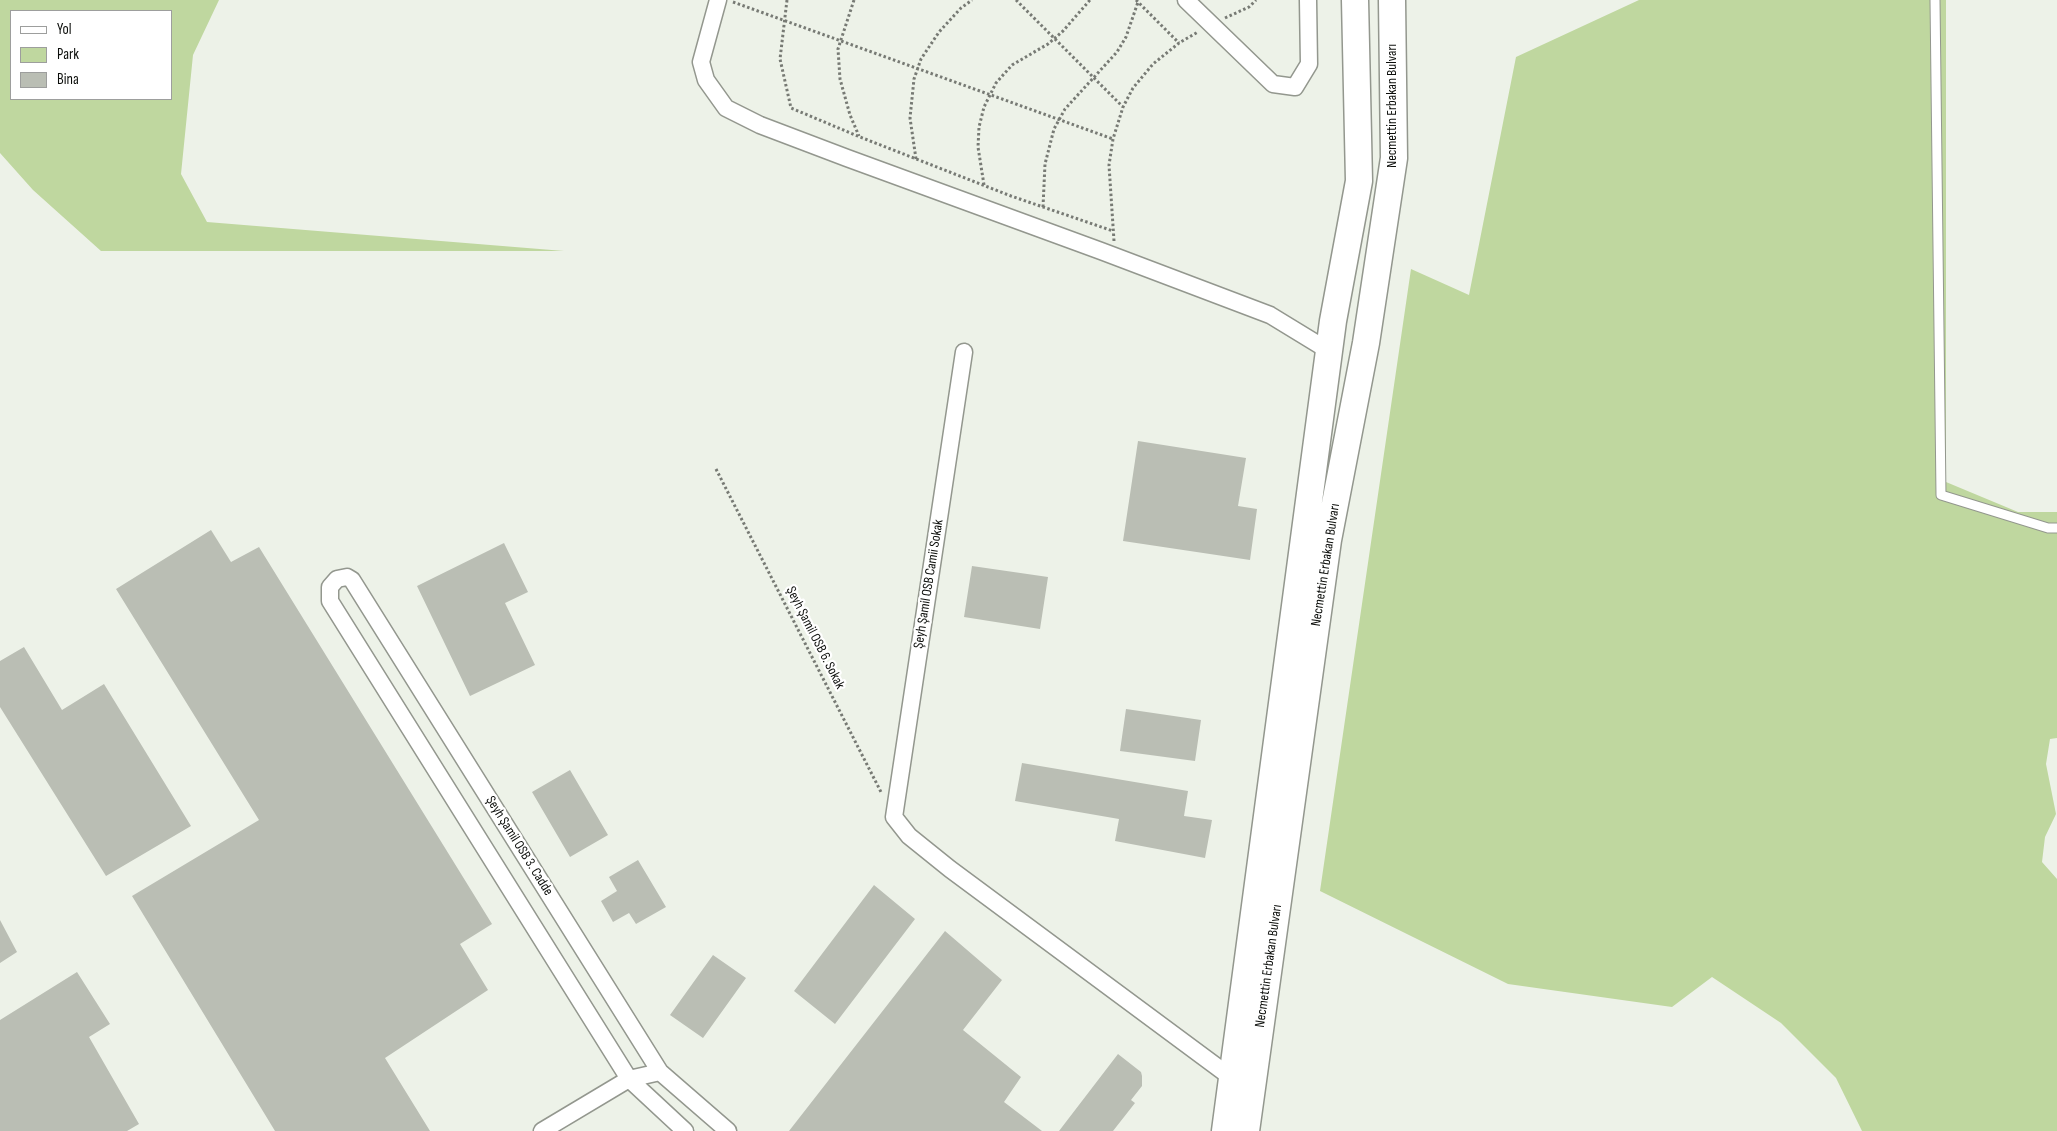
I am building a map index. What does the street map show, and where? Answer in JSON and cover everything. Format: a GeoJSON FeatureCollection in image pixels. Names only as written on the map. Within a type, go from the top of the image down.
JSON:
{"type":"FeatureCollection","features":[{"type":"Feature","properties":{"kind":"main road","name":"Necmettin Erbakan Bulvarı"},"geometry":{"type":"LineString","coordinates":[[1225,1131],[1329,351],[1359,181],[1355,0]]}},
{"type":"Feature","properties":{"kind":"main road","name":"Necmettin Erbakan Bulvarı"},"geometry":{"type":"LineString","coordinates":[[1246,1131],[1328,540],[1366,343],[1394,158],[1392,0]]}},
{"type":"Feature","properties":{"kind":"street"},"geometry":{"type":"LineString","coordinates":[[718,0],[701,62],[706,80],[726,108],[760,125],[1270,315],[1329,351]]}},
{"type":"Feature","properties":{"kind":"street"},"geometry":{"type":"LineString","coordinates":[[1186,0],[1273,84],[1296,88],[1309,64],[1308,0]]}},
{"type":"Feature","properties":{"kind":"street","name":"Şeyh Şamil OSB Camii Sokak"},"geometry":{"type":"LineString","coordinates":[[894,817],[964,352]]}},
{"type":"Feature","properties":{"kind":"street","name":"Şeyh Şamil OSB 3. Cadde"},"geometry":{"type":"LineString","coordinates":[[629,1079],[330,601],[328,594],[333,582],[347,576],[352,580],[660,1072],[728,1131]]}},
{"type":"Feature","properties":{"kind":"street"},"geometry":{"type":"LineString","coordinates":[[894,817],[909,836],[950,869],[1232,1078]]}},
{"type":"Feature","properties":{"kind":"street"},"geometry":{"type":"LineString","coordinates":[[542,1131],[629,1079],[660,1072]]}},
{"type":"Feature","properties":{"kind":"street"},"geometry":{"type":"LineString","coordinates":[[629,1079],[685,1131]]}},
{"type":"Feature","properties":{"kind":"lane"},"geometry":{"type":"LineString","coordinates":[[1935,0],[1940,495],[2048,528],[2057,528]]}},
{"type":"Feature","properties":{"kind":"path"},"geometry":{"type":"LineString","coordinates":[[728,0],[1113,139]]}},
{"type":"Feature","properties":{"kind":"path"},"geometry":{"type":"LineString","coordinates":[[787,0],[780,59],[791,108],[984,185],[1113,231]]}},
{"type":"Feature","properties":{"kind":"path"},"geometry":{"type":"LineString","coordinates":[[854,0],[838,49],[840,79],[850,115],[860,137]]}},
{"type":"Feature","properties":{"kind":"path"},"geometry":{"type":"LineString","coordinates":[[916,159],[910,118],[914,79],[921,59],[939,32],[961,8],[972,0]]}},
{"type":"Feature","properties":{"kind":"path"},"geometry":{"type":"LineString","coordinates":[[1016,0],[1123,107]]}},
{"type":"Feature","properties":{"kind":"path"},"geometry":{"type":"LineString","coordinates":[[984,185],[978,147],[979,126],[984,107],[996,83],[1012,65],[1055,38],[1083,10],[1090,0]]}},
{"type":"Feature","properties":{"kind":"path"},"geometry":{"type":"LineString","coordinates":[[1115,256],[1109,165],[1113,139],[1123,107],[1133,88],[1153,64],[1180,43],[1249,6],[1256,0]]}},
{"type":"Feature","properties":{"kind":"path"},"geometry":{"type":"LineString","coordinates":[[1044,207],[1045,164],[1054,129],[1065,109],[1082,88],[1117,52],[1126,37],[1137,1],[1180,43]]}},
{"type":"Feature","properties":{"kind":"path","name":"Şeyh Şamil OSB 6. Sokak"},"geometry":{"type":"LineString","coordinates":[[716,469],[894,817]]}},
{"type":"Feature","properties":{"kind":"green space"},"geometry":{"type":"Polygon","coordinates":[[[0,0],[219,0],[193,55],[181,174],[207,222],[564,251],[101,251],[33,190],[0,153],[0,0]]]}},
{"type":"Feature","properties":{"kind":"green space"},"geometry":{"type":"Polygon","coordinates":[[[1639,0],[1946,0],[1946,482],[2018,512],[2057,512],[2057,738],[2050,739],[2046,764],[2056,814],[2045,837],[2042,862],[2057,879],[2057,1131],[1862,1131],[1836,1078],[1781,1023],[1712,977],[1672,1007],[1508,984],[1320,891],[1411,269],[1469,295],[1516,57],[1639,0]]]}},
{"type":"Feature","properties":{"kind":"building"},"geometry":{"type":"Polygon","coordinates":[[[1138,441],[1246,458],[1238,506],[1257,509],[1250,560],[1123,541],[1138,441]]]}},
{"type":"Feature","properties":{"kind":"building"},"geometry":{"type":"Polygon","coordinates":[[[211,530],[231,562],[259,547],[492,924],[460,944],[488,990],[385,1058],[430,1131],[275,1131],[132,896],[259,820],[116,589],[211,530]]]}},
{"type":"Feature","properties":{"kind":"building"},"geometry":{"type":"Polygon","coordinates":[[[504,543],[528,592],[505,603],[535,665],[470,696],[417,586],[504,543]]]}},
{"type":"Feature","properties":{"kind":"building"},"geometry":{"type":"Polygon","coordinates":[[[972,566],[1048,577],[1040,629],[964,617],[972,566]]]}},
{"type":"Feature","properties":{"kind":"building"},"geometry":{"type":"Polygon","coordinates":[[[24,647],[62,710],[104,684],[191,826],[106,876],[0,707],[0,661],[24,647]]]}},
{"type":"Feature","properties":{"kind":"building"},"geometry":{"type":"Polygon","coordinates":[[[1126,709],[1201,720],[1195,761],[1120,751],[1126,709]]]}},
{"type":"Feature","properties":{"kind":"building"},"geometry":{"type":"Polygon","coordinates":[[[1022,763],[1188,791],[1184,816],[1212,820],[1205,858],[1115,841],[1119,819],[1015,801],[1022,763]]]}},
{"type":"Feature","properties":{"kind":"building"},"geometry":{"type":"Polygon","coordinates":[[[570,770],[608,835],[570,857],[532,792],[570,770]]]}},
{"type":"Feature","properties":{"kind":"building"},"geometry":{"type":"Polygon","coordinates":[[[638,860],[666,907],[636,924],[629,913],[613,922],[601,901],[617,891],[609,877],[638,860]]]}},
{"type":"Feature","properties":{"kind":"building"},"geometry":{"type":"Polygon","coordinates":[[[874,885],[915,919],[835,1024],[794,991],[874,885]]]}},
{"type":"Feature","properties":{"kind":"building"},"geometry":{"type":"Polygon","coordinates":[[[0,920],[17,952],[0,963],[0,920]]]}},
{"type":"Feature","properties":{"kind":"building"},"geometry":{"type":"Polygon","coordinates":[[[945,931],[1002,980],[963,1030],[1021,1077],[1004,1102],[1042,1131],[789,1131],[945,931]]]}},
{"type":"Feature","properties":{"kind":"building"},"geometry":{"type":"Polygon","coordinates":[[[713,955],[746,978],[703,1038],[670,1015],[713,955]]]}},
{"type":"Feature","properties":{"kind":"building"},"geometry":{"type":"Polygon","coordinates":[[[77,972],[110,1024],[89,1037],[139,1124],[127,1131],[0,1131],[0,1020],[77,972]]]}},
{"type":"Feature","properties":{"kind":"building"},"geometry":{"type":"Polygon","coordinates":[[[1118,1054],[1141,1072],[1142,1086],[1131,1100],[1135,1103],[1113,1131],[1059,1131],[1118,1054]]]}}]}
